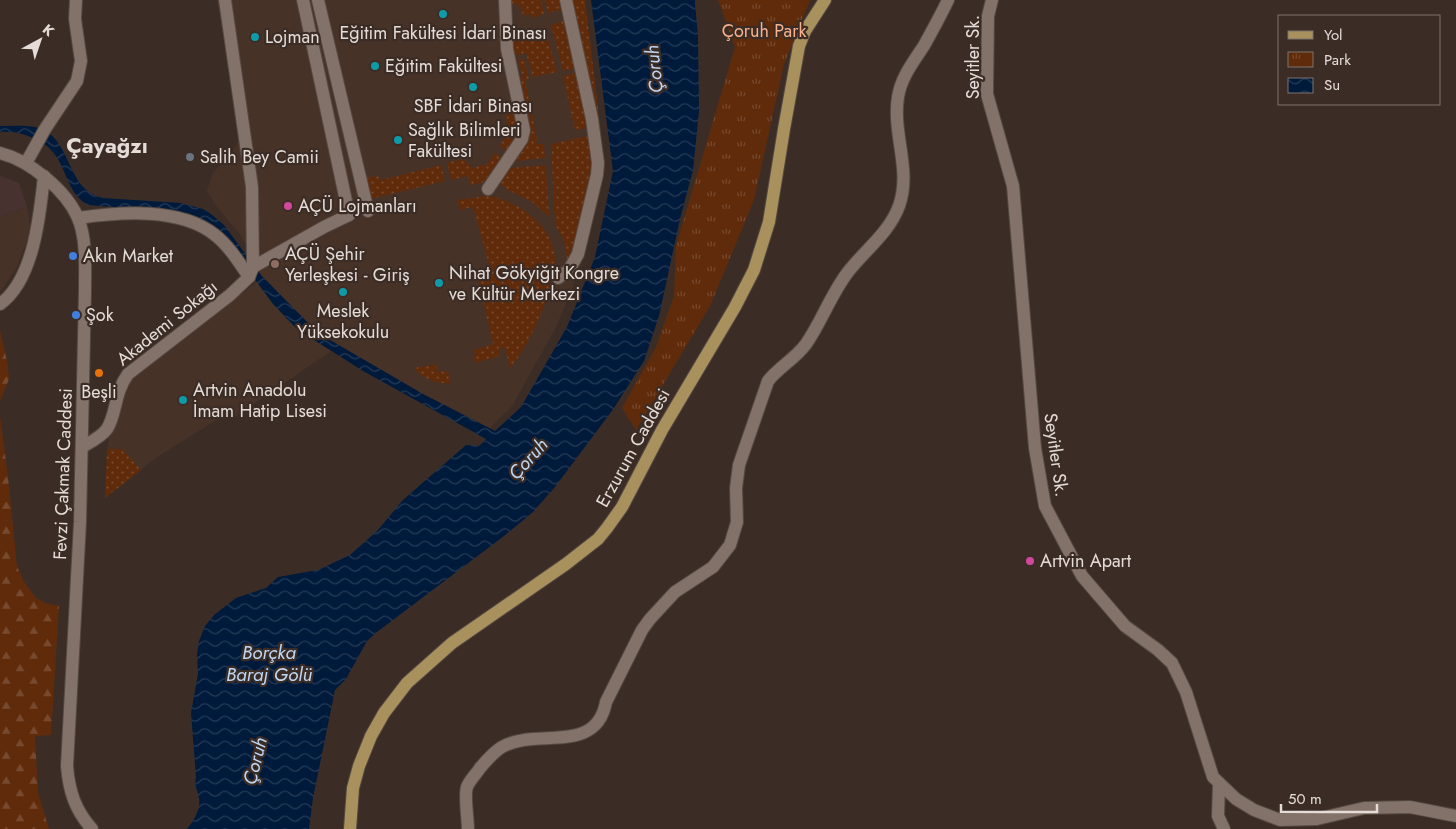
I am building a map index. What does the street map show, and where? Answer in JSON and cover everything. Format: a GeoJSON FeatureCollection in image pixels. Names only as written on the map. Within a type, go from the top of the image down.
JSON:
{"type":"FeatureCollection","features":[{"type":"Feature","properties":{"kind":"main road","name":"Erzurum Caddesi"},"geometry":{"type":"LineString","coordinates":[[350,829],[353,788],[359,766],[371,736],[394,698],[418,671],[452,643],[566,564],[598,539],[622,507],[662,430],[735,307],[754,270],[769,222],[799,46],[805,31],[825,0]]}},
{"type":"Feature","properties":{"kind":"street"},"geometry":{"type":"LineString","coordinates":[[26,162],[45,128],[77,82],[80,71],[75,19],[76,0]]}},
{"type":"Feature","properties":{"kind":"street"},"geometry":{"type":"LineString","coordinates":[[224,0],[252,188],[251,272]]}},
{"type":"Feature","properties":{"kind":"street","name":"Akademi Sokağı"},"geometry":{"type":"LineString","coordinates":[[82,447],[96,439],[108,428],[118,392],[128,374],[230,295],[251,272],[324,227],[349,215],[302,0]]}},
{"type":"Feature","properties":{"kind":"street"},"geometry":{"type":"LineString","coordinates":[[318,0],[368,211]]}},
{"type":"Feature","properties":{"kind":"street"},"geometry":{"type":"LineString","coordinates":[[488,189],[522,139],[524,130],[507,48],[505,0]]}},
{"type":"Feature","properties":{"kind":"street"},"geometry":{"type":"LineString","coordinates":[[558,278],[569,270],[578,254],[598,163],[588,95],[566,0]]}},
{"type":"Feature","properties":{"kind":"street"},"geometry":{"type":"LineString","coordinates":[[468,829],[467,787],[483,765],[502,747],[526,739],[559,739],[579,734],[594,726],[602,714],[606,702],[642,630],[650,619],[675,592],[713,567],[730,545],[737,522],[736,482],[739,465],[768,381],[774,373],[804,347],[841,281],[889,226],[899,206],[904,174],[897,121],[898,96],[906,72],[933,30],[948,0]]}},
{"type":"Feature","properties":{"kind":"street","name":"Seyitler Sk."},"geometry":{"type":"LineString","coordinates":[[992,0],[988,16],[987,94],[1013,186],[1035,448],[1045,506],[1082,576],[1125,626],[1158,650],[1172,663],[1186,692],[1213,777],[1236,799],[1254,810],[1280,820],[1317,819],[1364,808],[1410,807],[1456,816]]}},
{"type":"Feature","properties":{"kind":"street","name":"Fevzi Çakmak Caddesi"},"geometry":{"type":"LineString","coordinates":[[0,153],[26,162],[59,191],[78,218],[83,238],[86,273],[80,522],[67,766],[71,796],[81,815],[92,829]]}},
{"type":"Feature","properties":{"kind":"street"},"geometry":{"type":"LineString","coordinates":[[0,304],[10,294],[31,254],[37,228],[44,176]]}},
{"type":"Feature","properties":{"kind":"street"},"geometry":{"type":"LineString","coordinates":[[78,218],[102,214],[138,214],[182,219],[215,234],[251,272]]}},
{"type":"Feature","properties":{"kind":"street"},"geometry":{"type":"LineString","coordinates":[[1220,783],[1218,816],[1224,829]]}},
{"type":"Feature","properties":{"kind":"shaded area"},"geometry":{"type":"Polygon","coordinates":[[[217,0],[585,0],[605,167],[578,274],[557,325],[512,406],[490,428],[423,394],[314,329],[261,275],[240,234],[217,207],[207,191],[213,173],[235,148],[241,134],[217,0]]]}},
{"type":"Feature","properties":{"kind":"shaded area"},"geometry":{"type":"Polygon","coordinates":[[[0,176],[19,183],[27,207],[0,217],[0,176]]]}},
{"type":"Feature","properties":{"kind":"shaded area"},"geometry":{"type":"Polygon","coordinates":[[[27,207],[30,225],[28,238],[16,269],[0,292],[0,217],[27,207]]]}},
{"type":"Feature","properties":{"kind":"shaded area"},"geometry":{"type":"Polygon","coordinates":[[[257,282],[286,319],[306,336],[331,351],[233,418],[229,412],[157,457],[105,498],[108,443],[122,392],[132,376],[257,282]]]}},
{"type":"Feature","properties":{"kind":"green space"},"geometry":{"type":"Polygon","coordinates":[[[510,0],[541,0],[544,14],[532,18],[531,14],[523,16],[520,7],[517,4],[511,4],[510,0]]]}},
{"type":"Feature","properties":{"kind":"green space"},"geometry":{"type":"Polygon","coordinates":[[[545,0],[562,0],[564,9],[548,13],[545,0]]]}},
{"type":"Feature","properties":{"kind":"green space"},"geometry":{"type":"Polygon","coordinates":[[[572,0],[585,0],[599,117],[572,0]]]}},
{"type":"Feature","properties":{"kind":"green space","name":"Çoruh Park"},"geometry":{"type":"Polygon","coordinates":[[[718,0],[810,0],[784,64],[754,200],[710,306],[636,430],[622,408],[656,347],[674,296],[676,246],[735,47],[718,0]]]}},
{"type":"Feature","properties":{"kind":"green space"},"geometry":{"type":"Polygon","coordinates":[[[566,20],[578,68],[563,71],[551,25],[566,20]]]}},
{"type":"Feature","properties":{"kind":"green space"},"geometry":{"type":"Polygon","coordinates":[[[545,27],[557,72],[533,77],[526,53],[514,56],[512,44],[518,35],[545,27]]]}},
{"type":"Feature","properties":{"kind":"green space"},"geometry":{"type":"Polygon","coordinates":[[[524,59],[529,79],[525,80],[538,144],[544,144],[545,158],[515,161],[529,141],[530,135],[529,119],[519,78],[523,77],[518,60],[524,59]]]}},
{"type":"Feature","properties":{"kind":"green space"},"geometry":{"type":"Polygon","coordinates":[[[578,72],[587,128],[575,130],[563,76],[578,72]]]}},
{"type":"Feature","properties":{"kind":"green space"},"geometry":{"type":"Polygon","coordinates":[[[513,107],[517,131],[507,152],[500,146],[509,130],[505,109],[513,107]]]}},
{"type":"Feature","properties":{"kind":"green space"},"geometry":{"type":"Polygon","coordinates":[[[588,136],[591,158],[590,179],[579,231],[567,260],[564,241],[555,224],[551,144],[588,136]]]}},
{"type":"Feature","properties":{"kind":"green space"},"geometry":{"type":"Polygon","coordinates":[[[495,153],[502,158],[484,182],[470,185],[468,176],[451,180],[447,163],[463,159],[472,168],[487,164],[495,153]]]}},
{"type":"Feature","properties":{"kind":"green space"},"geometry":{"type":"Polygon","coordinates":[[[441,165],[445,181],[370,199],[365,178],[378,176],[381,180],[441,165]]]}},
{"type":"Feature","properties":{"kind":"green space"},"geometry":{"type":"Polygon","coordinates":[[[546,165],[549,217],[532,202],[508,190],[501,184],[501,180],[510,168],[546,165]]]}},
{"type":"Feature","properties":{"kind":"green space"},"geometry":{"type":"Polygon","coordinates":[[[486,196],[510,202],[531,216],[548,235],[553,246],[555,258],[551,284],[540,316],[525,346],[510,368],[505,348],[499,349],[500,356],[475,363],[473,356],[475,355],[474,350],[493,344],[476,272],[490,268],[473,207],[460,210],[457,200],[486,196]]]}},
{"type":"Feature","properties":{"kind":"green space"},"geometry":{"type":"Polygon","coordinates":[[[0,331],[9,379],[0,401],[0,331]]]}},
{"type":"Feature","properties":{"kind":"green space"},"geometry":{"type":"Polygon","coordinates":[[[436,364],[438,372],[448,371],[451,383],[431,380],[421,375],[414,368],[436,364]]]}},
{"type":"Feature","properties":{"kind":"green space"},"geometry":{"type":"Polygon","coordinates":[[[0,416],[17,566],[24,582],[36,598],[45,603],[59,606],[51,735],[35,736],[38,793],[49,829],[0,829],[0,416]]]}},
{"type":"Feature","properties":{"kind":"green space"},"geometry":{"type":"Polygon","coordinates":[[[107,449],[122,449],[141,470],[105,498],[107,449]]]}},
{"type":"Feature","properties":{"kind":"water","name":"Borçka Baraj Gölü"},"geometry":{"type":"Polygon","coordinates":[[[591,0],[695,0],[698,36],[699,112],[693,170],[680,219],[659,316],[644,361],[614,408],[555,487],[533,512],[367,641],[346,679],[335,690],[313,798],[309,829],[187,829],[199,806],[191,713],[198,674],[197,655],[199,641],[205,626],[214,615],[236,598],[266,588],[278,577],[318,570],[350,555],[377,531],[403,500],[466,445],[479,446],[486,439],[363,371],[297,329],[273,304],[217,228],[201,218],[187,213],[88,205],[75,194],[56,156],[48,147],[25,135],[0,132],[0,126],[31,126],[46,131],[61,146],[81,185],[96,196],[181,203],[203,209],[224,225],[261,275],[314,329],[423,394],[495,431],[521,407],[567,327],[595,257],[613,171],[591,0]]]}},
{"type":"Feature","properties":{"kind":"place","name":"Eğitim Fakültesi İdari Binası"},"geometry":{"type":"Point","coordinates":[443,14]}},
{"type":"Feature","properties":{"kind":"place","name":"Lojman"},"geometry":{"type":"Point","coordinates":[255,37]}},
{"type":"Feature","properties":{"kind":"place","name":"Eğitim Fakültesi"},"geometry":{"type":"Point","coordinates":[375,66]}},
{"type":"Feature","properties":{"kind":"place","name":"SBF İdari Binası"},"geometry":{"type":"Point","coordinates":[473,87]}},
{"type":"Feature","properties":{"kind":"place","name":"Sağlık Bilimleri Fakültesi"},"geometry":{"type":"Point","coordinates":[398,140]}},
{"type":"Feature","properties":{"kind":"place","name":"Salih Bey Camii"},"geometry":{"type":"Point","coordinates":[190,157]}},
{"type":"Feature","properties":{"kind":"place","name":"AÇÜ Lojmanları"},"geometry":{"type":"Point","coordinates":[288,206]}},
{"type":"Feature","properties":{"kind":"place","name":"Akın Market"},"geometry":{"type":"Point","coordinates":[73,256]}},
{"type":"Feature","properties":{"kind":"place","name":"AÇÜ Şehir Yerleşkesi - Giriş"},"geometry":{"type":"Point","coordinates":[275,264]}},
{"type":"Feature","properties":{"kind":"place","name":"Nihat Gökyiğit Kongre ve Kültür Merkezi"},"geometry":{"type":"Point","coordinates":[439,283]}},
{"type":"Feature","properties":{"kind":"place","name":"Meslek Yüksekokulu"},"geometry":{"type":"Point","coordinates":[343,292]}},
{"type":"Feature","properties":{"kind":"place","name":"Şok"},"geometry":{"type":"Point","coordinates":[76,315]}},
{"type":"Feature","properties":{"kind":"place","name":"Beşli"},"geometry":{"type":"Point","coordinates":[99,373]}},
{"type":"Feature","properties":{"kind":"place","name":"Artvin Anadolu İmam Hatip Lisesi"},"geometry":{"type":"Point","coordinates":[183,400]}},
{"type":"Feature","properties":{"kind":"place","name":"Artvin Apart"},"geometry":{"type":"Point","coordinates":[1030,561]}},
{"type":"Feature","properties":{"kind":"district","name":"Çayağzı"},"geometry":{"type":"Point","coordinates":[107,145]}},
{"type":"Feature","properties":{"kind":"water label","name":"Çoruh"},"geometry":{"type":"Point","coordinates":[654,69]}},
{"type":"Feature","properties":{"kind":"water label","name":"Çoruh"},"geometry":{"type":"Point","coordinates":[528,459]}},
{"type":"Feature","properties":{"kind":"water label","name":"Çoruh"},"geometry":{"type":"Point","coordinates":[255,761]}}]}
